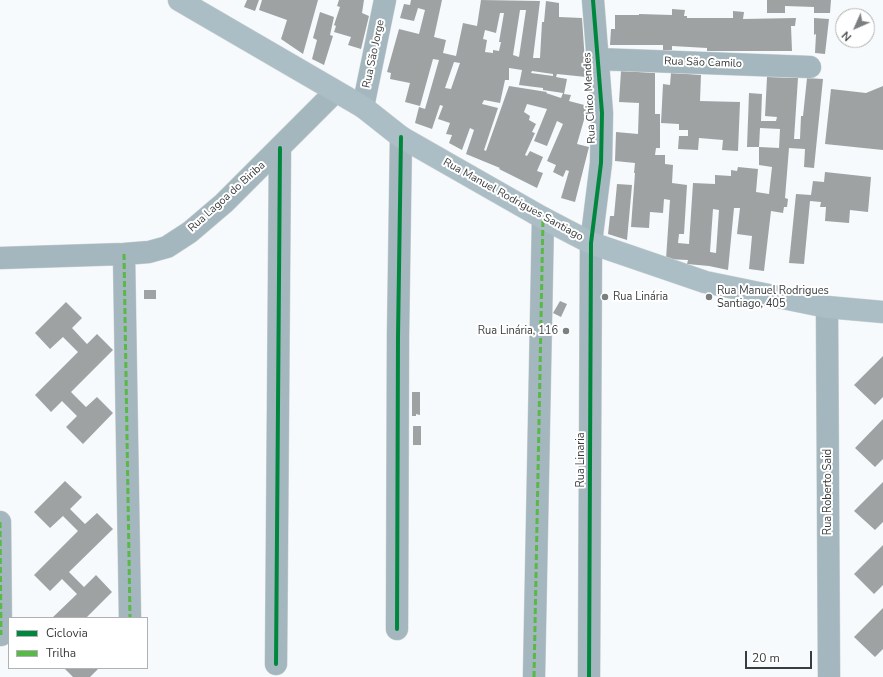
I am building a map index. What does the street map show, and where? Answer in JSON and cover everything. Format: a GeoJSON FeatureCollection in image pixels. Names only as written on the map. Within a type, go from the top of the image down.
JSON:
{"type":"FeatureCollection","features":[{"type":"Feature","properties":{"kind":"main road","name":"Rua Manuel Rodrigues Santiago"},"geometry":{"type":"LineString","coordinates":[[179,0],[363,108],[401,137],[543,218],[591,243],[705,282],[827,307],[883,312]]}},
{"type":"Feature","properties":{"kind":"street","name":"Rua São Jorge"},"geometry":{"type":"LineString","coordinates":[[363,108],[385,0]]}},
{"type":"Feature","properties":{"kind":"street","name":"Rua Chico Mendes"},"geometry":{"type":"LineString","coordinates":[[591,243],[601,163],[602,113],[593,0]]}},
{"type":"Feature","properties":{"kind":"street","name":"Rua São Camilo"},"geometry":{"type":"LineString","coordinates":[[597,59],[810,67]]}},
{"type":"Feature","properties":{"kind":"street","name":"Rua Lagoa do Biriba"},"geometry":{"type":"LineString","coordinates":[[0,258],[124,254],[149,252],[167,247],[190,232],[224,203],[335,92]]}},
{"type":"Feature","properties":{"kind":"street"},"geometry":{"type":"LineString","coordinates":[[397,629],[398,336],[401,137]]}},
{"type":"Feature","properties":{"kind":"street"},"geometry":{"type":"LineString","coordinates":[[276,664],[280,148]]}},
{"type":"Feature","properties":{"kind":"street"},"geometry":{"type":"LineString","coordinates":[[534,677],[543,218]]}},
{"type":"Feature","properties":{"kind":"street","name":"Rua Linaria"},"geometry":{"type":"LineString","coordinates":[[589,677],[591,243]]}},
{"type":"Feature","properties":{"kind":"street"},"geometry":{"type":"LineString","coordinates":[[124,254],[130,617]]}},
{"type":"Feature","properties":{"kind":"street","name":"Rua Roberto Said"},"geometry":{"type":"LineString","coordinates":[[827,307],[829,677]]}},
{"type":"Feature","properties":{"kind":"street"},"geometry":{"type":"LineString","coordinates":[[0,522],[1,635]]}},
{"type":"Feature","properties":{"kind":"building"},"geometry":{"type":"Polygon","coordinates":[[[247,0],[259,0],[255,11],[244,7],[247,0]]]}},
{"type":"Feature","properties":{"kind":"building"},"geometry":{"type":"Polygon","coordinates":[[[262,0],[318,0],[303,54],[281,39],[287,20],[259,10],[262,0]]]}},
{"type":"Feature","properties":{"kind":"building"},"geometry":{"type":"Polygon","coordinates":[[[339,0],[364,0],[362,13],[369,16],[361,49],[348,45],[351,37],[334,32],[336,26],[334,25],[340,7],[337,6],[339,0]]]}},
{"type":"Feature","properties":{"kind":"building"},"geometry":{"type":"Polygon","coordinates":[[[411,0],[442,0],[434,37],[446,40],[443,53],[456,56],[463,23],[477,26],[481,0],[540,1],[533,58],[540,58],[542,22],[544,22],[546,1],[559,3],[559,17],[582,18],[586,77],[557,74],[556,77],[567,79],[564,94],[571,95],[569,101],[588,106],[577,144],[589,147],[575,202],[561,198],[569,171],[566,170],[563,177],[553,172],[556,165],[547,161],[563,124],[557,121],[547,146],[534,141],[547,109],[527,104],[524,112],[530,116],[529,120],[536,124],[532,132],[535,133],[525,155],[527,156],[530,151],[543,157],[537,171],[543,173],[537,188],[499,169],[500,168],[466,154],[474,130],[470,128],[462,150],[449,143],[452,135],[446,134],[450,123],[438,119],[443,106],[440,105],[432,129],[415,123],[419,107],[425,109],[439,60],[433,59],[420,106],[405,102],[410,83],[390,79],[391,73],[387,72],[399,29],[419,34],[425,10],[418,8],[414,21],[400,18],[404,4],[410,5],[411,0]],[[520,10],[513,55],[519,57],[526,10],[520,10]],[[500,13],[496,33],[485,30],[483,39],[487,40],[485,52],[493,53],[493,50],[499,51],[504,13],[500,13]],[[454,62],[445,88],[451,89],[460,63],[454,62]],[[509,68],[509,80],[505,80],[500,103],[484,100],[482,104],[498,108],[484,150],[486,151],[509,86],[547,92],[546,93],[561,98],[563,93],[543,90],[543,88],[519,85],[522,70],[509,68]],[[532,71],[531,73],[553,76],[553,74],[532,71]]]}},
{"type":"Feature","properties":{"kind":"building"},"geometry":{"type":"Polygon","coordinates":[[[767,0],[831,0],[830,13],[814,13],[814,7],[785,6],[785,13],[767,13],[767,0]]]}},
{"type":"Feature","properties":{"kind":"building"},"geometry":{"type":"Polygon","coordinates":[[[672,9],[685,10],[684,16],[687,16],[687,18],[733,18],[733,11],[744,12],[743,19],[796,18],[795,26],[791,26],[792,51],[707,51],[707,48],[672,46],[672,50],[663,50],[663,45],[610,45],[611,29],[615,29],[615,15],[672,15],[672,9]]]}},
{"type":"Feature","properties":{"kind":"building"},"geometry":{"type":"Polygon","coordinates":[[[320,12],[334,17],[330,35],[333,36],[324,65],[312,59],[317,40],[313,38],[320,12]]]}},
{"type":"Feature","properties":{"kind":"building"},"geometry":{"type":"Polygon","coordinates":[[[814,18],[829,19],[825,54],[815,53],[816,34],[814,35],[814,18]]]}},
{"type":"Feature","properties":{"kind":"building"},"geometry":{"type":"Polygon","coordinates":[[[621,71],[655,73],[655,114],[660,114],[660,148],[656,148],[655,155],[665,155],[665,164],[673,165],[672,183],[687,185],[684,234],[679,234],[678,243],[689,244],[693,183],[715,184],[715,175],[731,176],[731,170],[737,171],[738,167],[758,169],[756,192],[769,194],[772,167],[759,165],[759,147],[747,147],[749,93],[762,94],[761,121],[776,121],[777,117],[765,116],[767,77],[798,78],[794,139],[800,139],[801,116],[803,116],[807,78],[823,79],[814,168],[804,167],[805,149],[789,148],[785,198],[788,199],[787,207],[784,207],[783,213],[771,211],[764,271],[749,269],[752,236],[737,234],[740,208],[734,208],[728,270],[709,266],[687,264],[688,260],[666,259],[670,200],[664,199],[663,213],[650,212],[649,228],[631,227],[635,163],[615,161],[616,132],[638,134],[639,103],[619,102],[621,71]],[[760,128],[759,147],[779,148],[780,129],[760,128]],[[713,209],[710,252],[716,253],[719,210],[713,209]]]}},
{"type":"Feature","properties":{"kind":"building"},"geometry":{"type":"Polygon","coordinates":[[[671,73],[701,75],[700,101],[740,102],[738,151],[722,150],[723,140],[699,138],[698,150],[678,149],[679,136],[688,136],[688,130],[679,130],[679,124],[661,123],[663,84],[670,85],[671,73]]]}},
{"type":"Feature","properties":{"kind":"building"},"geometry":{"type":"Polygon","coordinates":[[[883,86],[883,150],[825,144],[831,89],[866,93],[883,86]]]}},
{"type":"Feature","properties":{"kind":"building"},"geometry":{"type":"Polygon","coordinates":[[[825,172],[871,177],[868,212],[850,210],[849,223],[825,221],[826,207],[820,207],[821,202],[810,201],[804,264],[789,263],[796,194],[811,195],[813,181],[824,182],[825,172]]]}},
{"type":"Feature","properties":{"kind":"building"},"geometry":{"type":"Polygon","coordinates":[[[617,184],[632,185],[627,240],[608,234],[610,216],[614,216],[617,184]]]}},
{"type":"Feature","properties":{"kind":"building"},"geometry":{"type":"Polygon","coordinates":[[[144,290],[156,290],[156,299],[144,299],[144,290]]]}},
{"type":"Feature","properties":{"kind":"building"},"geometry":{"type":"Polygon","coordinates":[[[560,301],[567,304],[561,317],[553,313],[560,301]]]}},
{"type":"Feature","properties":{"kind":"building"},"geometry":{"type":"Polygon","coordinates":[[[66,302],[82,318],[72,328],[87,344],[97,334],[113,350],[71,392],[86,407],[97,397],[113,413],[83,444],[66,427],[77,416],[62,401],[51,412],[35,395],[78,352],[63,337],[50,349],[35,333],[66,302]]]}},
{"type":"Feature","properties":{"kind":"building"},"geometry":{"type":"Polygon","coordinates":[[[883,356],[883,397],[875,405],[854,385],[883,356]]]}},
{"type":"Feature","properties":{"kind":"building"},"geometry":{"type":"Polygon","coordinates":[[[412,392],[420,392],[420,415],[416,414],[416,416],[412,416],[412,392]]]}},
{"type":"Feature","properties":{"kind":"building"},"geometry":{"type":"Polygon","coordinates":[[[883,419],[883,459],[875,467],[855,448],[883,419]]]}},
{"type":"Feature","properties":{"kind":"building"},"geometry":{"type":"Polygon","coordinates":[[[413,426],[421,426],[421,445],[413,445],[413,426]]]}},
{"type":"Feature","properties":{"kind":"building"},"geometry":{"type":"Polygon","coordinates":[[[65,481],[82,497],[70,509],[85,524],[97,513],[113,529],[69,572],[84,587],[96,575],[112,592],[87,617],[53,617],[77,594],[62,579],[50,591],[34,575],[78,531],[63,516],[50,528],[34,512],[65,481]]]}},
{"type":"Feature","properties":{"kind":"building"},"geometry":{"type":"Polygon","coordinates":[[[883,482],[883,522],[875,530],[854,511],[883,482]]]}},
{"type":"Feature","properties":{"kind":"building"},"geometry":{"type":"Polygon","coordinates":[[[883,545],[883,585],[874,594],[854,574],[883,545]]]}},
{"type":"Feature","properties":{"kind":"building"},"geometry":{"type":"Polygon","coordinates":[[[883,608],[883,649],[875,657],[854,637],[883,608]]]}},
{"type":"Feature","properties":{"kind":"building"},"geometry":{"type":"Polygon","coordinates":[[[65,669],[98,669],[90,677],[73,677],[65,669]]]}},
{"type":"Feature","properties":{"kind":"marked path"},"geometry":{"type":"LineString","coordinates":[[534,677],[543,218]]}},
{"type":"Feature","properties":{"kind":"marked path"},"geometry":{"type":"LineString","coordinates":[[124,254],[130,617]]}},
{"type":"Feature","properties":{"kind":"marked path"},"geometry":{"type":"LineString","coordinates":[[0,522],[1,635]]}},
{"type":"Feature","properties":{"kind":"cycle path"},"geometry":{"type":"LineString","coordinates":[[589,677],[591,243],[601,163],[602,113],[593,0]]}},
{"type":"Feature","properties":{"kind":"cycle path"},"geometry":{"type":"LineString","coordinates":[[397,629],[398,336],[401,137]]}},
{"type":"Feature","properties":{"kind":"cycle path"},"geometry":{"type":"LineString","coordinates":[[276,664],[280,148]]}},
{"type":"Feature","properties":{"kind":"place","name":"Rua Linária"},"geometry":{"type":"Point","coordinates":[605,297]}},
{"type":"Feature","properties":{"kind":"place","name":"Rua Manuel Rodrigues Santiago, 405"},"geometry":{"type":"Point","coordinates":[709,297]}},
{"type":"Feature","properties":{"kind":"place","name":"Rua Linária, 116"},"geometry":{"type":"Point","coordinates":[566,331]}}]}
